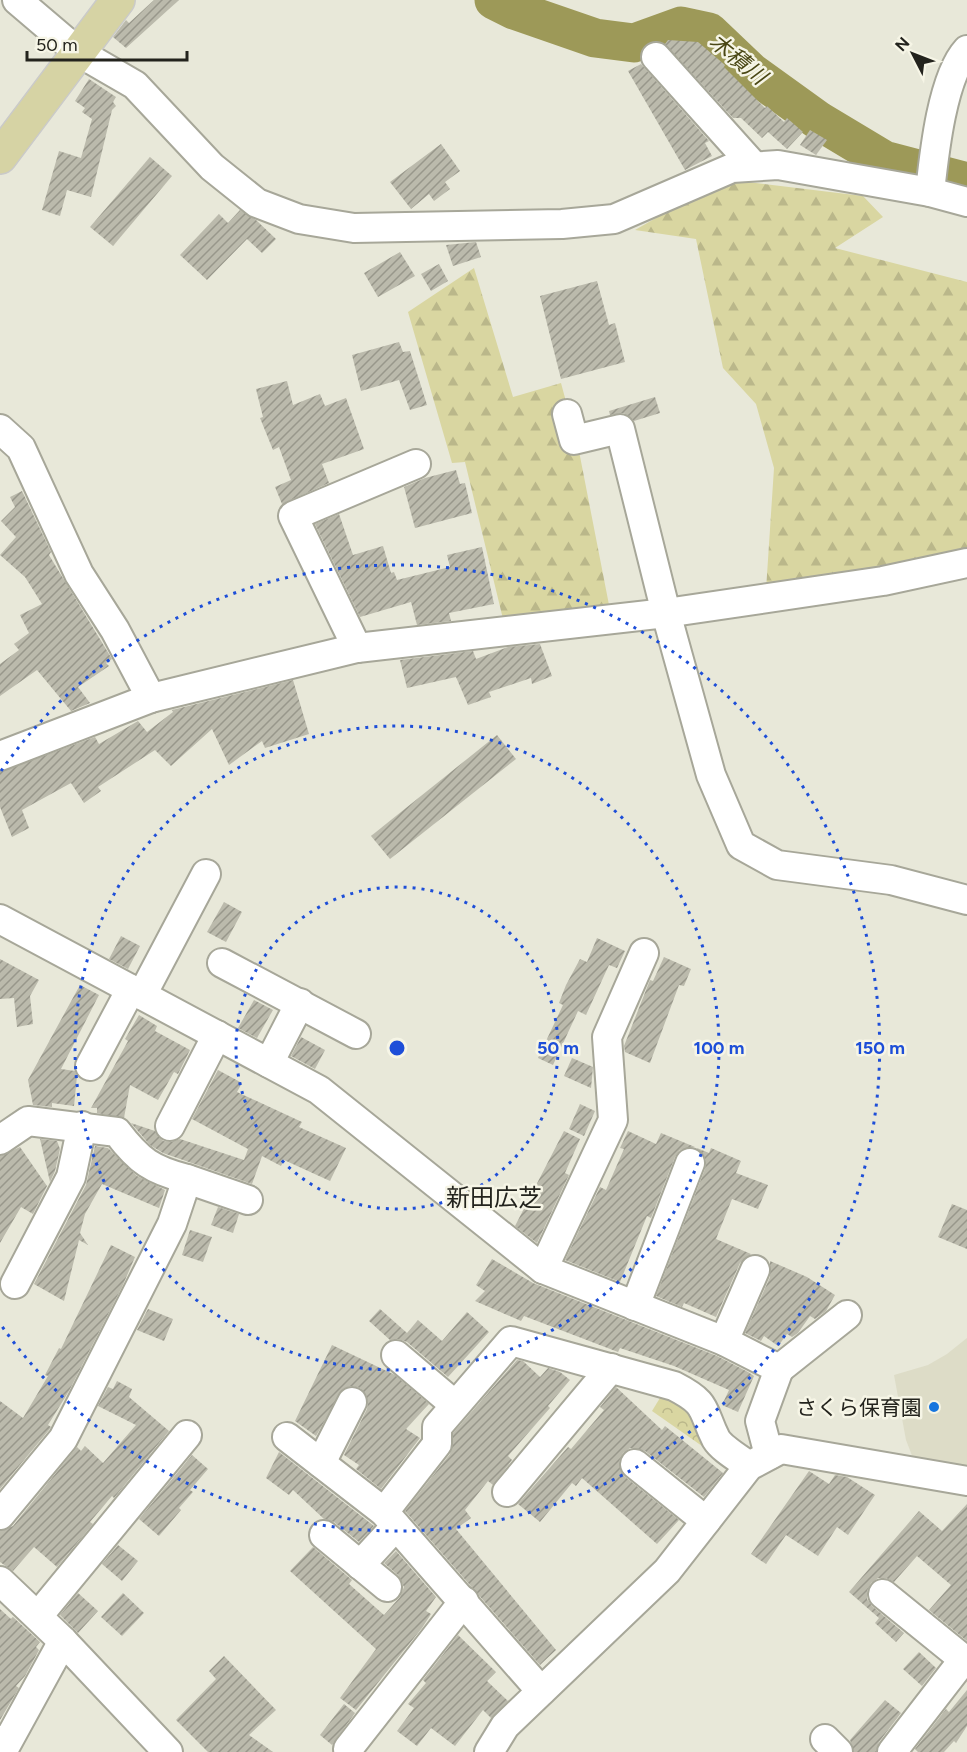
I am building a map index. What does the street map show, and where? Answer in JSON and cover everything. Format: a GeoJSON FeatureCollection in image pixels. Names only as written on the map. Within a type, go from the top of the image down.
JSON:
{"type":"FeatureCollection","features":[{"type":"Feature","properties":{"kind":"main road"},"geometry":{"type":"LineString","coordinates":[[0,157],[118,0]]}},
{"type":"Feature","properties":{"kind":"street"},"geometry":{"type":"LineString","coordinates":[[17,0],[78,52],[135,85],[212,167],[257,203],[299,219],[343,226],[562,224],[614,219],[732,168],[753,165],[778,165],[932,179],[967,202]]}},
{"type":"Feature","properties":{"kind":"street"},"geometry":{"type":"LineString","coordinates":[[932,179],[947,86],[960,58],[967,50]]}},
{"type":"Feature","properties":{"kind":"street"},"geometry":{"type":"LineString","coordinates":[[656,57],[753,165]]}},
{"type":"Feature","properties":{"kind":"street"},"geometry":{"type":"LineString","coordinates":[[567,414],[574,440],[620,429],[666,613],[711,775],[741,845],[777,865],[891,880],[967,900]]}},
{"type":"Feature","properties":{"kind":"street"},"geometry":{"type":"LineString","coordinates":[[0,429],[21,448],[79,574],[115,630],[150,698]]}},
{"type":"Feature","properties":{"kind":"street"},"geometry":{"type":"LineString","coordinates":[[357,648],[293,516],[416,464]]}},
{"type":"Feature","properties":{"kind":"street"},"geometry":{"type":"LineString","coordinates":[[0,756],[150,698],[357,648],[666,613],[883,580],[967,563]]}},
{"type":"Feature","properties":{"kind":"street"},"geometry":{"type":"LineString","coordinates":[[90,1066],[206,874]]}},
{"type":"Feature","properties":{"kind":"street"},"geometry":{"type":"LineString","coordinates":[[0,919],[319,1090],[543,1269],[723,1341],[779,1369]]}},
{"type":"Feature","properties":{"kind":"street"},"geometry":{"type":"LineString","coordinates":[[543,1269],[613,1120],[607,1037],[644,953]]}},
{"type":"Feature","properties":{"kind":"street"},"geometry":{"type":"LineString","coordinates":[[222,963],[356,1034]]}},
{"type":"Feature","properties":{"kind":"street"},"geometry":{"type":"LineString","coordinates":[[269,1063],[300,1003]]}},
{"type":"Feature","properties":{"kind":"street"},"geometry":{"type":"LineString","coordinates":[[170,1126],[217,1035]]}},
{"type":"Feature","properties":{"kind":"street"},"geometry":{"type":"LineString","coordinates":[[0,1140],[28,1121],[117,1131],[134,1155],[158,1172],[187,1179],[248,1200]]}},
{"type":"Feature","properties":{"kind":"street"},"geometry":{"type":"LineString","coordinates":[[15,1284],[71,1177],[82,1126]]}},
{"type":"Feature","properties":{"kind":"street"},"geometry":{"type":"LineString","coordinates":[[635,1306],[690,1163]]}},
{"type":"Feature","properties":{"kind":"street"},"geometry":{"type":"LineString","coordinates":[[0,1515],[63,1439],[172,1224],[187,1179]]}},
{"type":"Feature","properties":{"kind":"street"},"geometry":{"type":"LineString","coordinates":[[723,1341],[755,1270]]}},
{"type":"Feature","properties":{"kind":"street"},"geometry":{"type":"LineString","coordinates":[[759,1461],[760,1421],[779,1369],[847,1314]]}},
{"type":"Feature","properties":{"kind":"street"},"geometry":{"type":"LineString","coordinates":[[360,1565],[437,1444],[436,1427],[511,1341],[674,1386],[693,1396],[708,1414],[717,1441],[759,1461]]}},
{"type":"Feature","properties":{"kind":"street"},"geometry":{"type":"LineString","coordinates":[[396,1355],[455,1405]]}},
{"type":"Feature","properties":{"kind":"street"},"geometry":{"type":"LineString","coordinates":[[507,1492],[611,1368]]}},
{"type":"Feature","properties":{"kind":"street"},"geometry":{"type":"LineString","coordinates":[[321,1463],[352,1402]]}},
{"type":"Feature","properties":{"kind":"street"},"geometry":{"type":"LineString","coordinates":[[38,1616],[187,1435]]}},
{"type":"Feature","properties":{"kind":"street"},"geometry":{"type":"LineString","coordinates":[[287,1437],[390,1519],[541,1691]]}},
{"type":"Feature","properties":{"kind":"street"},"geometry":{"type":"LineString","coordinates":[[489,1752],[505,1726],[667,1571],[706,1521],[759,1461],[781,1449],[967,1481]]}},
{"type":"Feature","properties":{"kind":"street"},"geometry":{"type":"LineString","coordinates":[[635,1464],[706,1521]]}},
{"type":"Feature","properties":{"kind":"street"},"geometry":{"type":"LineString","coordinates":[[324,1535],[387,1587]]}},
{"type":"Feature","properties":{"kind":"street"},"geometry":{"type":"LineString","coordinates":[[0,1581],[63,1641],[168,1752]]}},
{"type":"Feature","properties":{"kind":"street"},"geometry":{"type":"LineString","coordinates":[[884,1594],[965,1660],[892,1752]]}},
{"type":"Feature","properties":{"kind":"street"},"geometry":{"type":"LineString","coordinates":[[348,1749],[464,1601]]}},
{"type":"Feature","properties":{"kind":"street"},"geometry":{"type":"LineString","coordinates":[[3,1746],[63,1641]]}},
{"type":"Feature","properties":{"kind":"shaded area","name":"さくら保育園"},"geometry":{"type":"Polygon","coordinates":[[[967,1338],[967,1474],[916,1466],[906,1440],[894,1375],[928,1365],[967,1338]]]}},
{"type":"Feature","properties":{"kind":"green space"},"geometry":{"type":"Polygon","coordinates":[[[724,179],[863,196],[883,217],[835,248],[967,282],[967,556],[766,590],[774,468],[756,404],[723,368],[696,239],[635,230],[724,179]]]}},
{"type":"Feature","properties":{"kind":"green space"},"geometry":{"type":"Polygon","coordinates":[[[474,268],[513,397],[561,383],[578,446],[610,610],[503,619],[465,462],[452,463],[408,312],[474,268]]]}},
{"type":"Feature","properties":{"kind":"green space"},"geometry":{"type":"Polygon","coordinates":[[[663,1393],[692,1411],[706,1441],[702,1446],[652,1411],[663,1393]]]}},
{"type":"Feature","properties":{"kind":"building"},"geometry":{"type":"Polygon","coordinates":[[[154,0],[179,0],[126,48],[113,37],[126,20],[129,23],[154,0]]]}},
{"type":"Feature","properties":{"kind":"building"},"geometry":{"type":"Polygon","coordinates":[[[668,40],[698,42],[725,65],[724,67],[765,108],[767,106],[784,122],[787,118],[803,132],[787,149],[768,132],[762,138],[741,118],[733,118],[665,44],[668,40]]]}},
{"type":"Feature","properties":{"kind":"building"},"geometry":{"type":"Polygon","coordinates":[[[641,64],[709,141],[705,143],[712,156],[685,170],[628,71],[641,64]]]}},
{"type":"Feature","properties":{"kind":"building"},"geometry":{"type":"Polygon","coordinates":[[[89,79],[116,97],[113,102],[116,106],[112,110],[91,197],[67,190],[60,216],[42,210],[59,151],[81,158],[92,119],[82,112],[85,108],[75,101],[89,79]]]}},
{"type":"Feature","properties":{"kind":"building"},"geometry":{"type":"Polygon","coordinates":[[[810,130],[827,140],[816,155],[800,145],[810,130]]]}},
{"type":"Feature","properties":{"kind":"building"},"geometry":{"type":"Polygon","coordinates":[[[441,144],[460,171],[445,182],[450,189],[434,201],[429,194],[411,209],[390,182],[441,144]]]}},
{"type":"Feature","properties":{"kind":"building"},"geometry":{"type":"Polygon","coordinates":[[[150,157],[172,176],[113,246],[90,227],[150,157]]]}},
{"type":"Feature","properties":{"kind":"building"},"geometry":{"type":"Polygon","coordinates":[[[240,210],[256,220],[276,239],[262,253],[247,239],[207,280],[180,255],[219,214],[228,223],[240,210]]]}},
{"type":"Feature","properties":{"kind":"building"},"geometry":{"type":"Polygon","coordinates":[[[476,242],[481,257],[453,266],[446,245],[476,242]]]}},
{"type":"Feature","properties":{"kind":"building"},"geometry":{"type":"Polygon","coordinates":[[[400,252],[415,276],[378,297],[364,273],[400,252]]]}},
{"type":"Feature","properties":{"kind":"building"},"geometry":{"type":"Polygon","coordinates":[[[439,264],[448,281],[431,291],[421,274],[439,264]]]}},
{"type":"Feature","properties":{"kind":"building"},"geometry":{"type":"Polygon","coordinates":[[[597,281],[609,325],[615,323],[625,362],[561,379],[540,296],[597,281]]]}},
{"type":"Feature","properties":{"kind":"building"},"geometry":{"type":"Polygon","coordinates":[[[399,342],[403,352],[410,351],[427,405],[410,410],[399,380],[361,391],[352,355],[399,342]]]}},
{"type":"Feature","properties":{"kind":"building"},"geometry":{"type":"Polygon","coordinates":[[[287,381],[293,405],[320,394],[325,406],[346,398],[364,449],[322,464],[329,483],[282,504],[275,487],[291,480],[279,447],[273,450],[260,418],[263,417],[256,389],[287,381]]]}},
{"type":"Feature","properties":{"kind":"building"},"geometry":{"type":"Polygon","coordinates":[[[655,397],[660,413],[634,421],[624,413],[610,415],[609,411],[655,397]]]}},
{"type":"Feature","properties":{"kind":"building"},"geometry":{"type":"Polygon","coordinates":[[[456,470],[460,484],[465,483],[472,513],[415,528],[404,487],[425,478],[456,470]]]}},
{"type":"Feature","properties":{"kind":"building"},"geometry":{"type":"Polygon","coordinates":[[[22,491],[51,552],[49,555],[112,659],[106,663],[109,666],[78,687],[90,703],[71,711],[37,670],[0,696],[0,664],[19,650],[14,644],[29,633],[20,615],[42,604],[25,577],[0,555],[16,537],[1,521],[15,507],[10,497],[22,491]]]}},
{"type":"Feature","properties":{"kind":"building"},"geometry":{"type":"Polygon","coordinates":[[[339,514],[353,555],[383,546],[391,573],[394,572],[397,580],[450,567],[447,555],[482,547],[494,604],[449,613],[451,621],[417,625],[411,602],[360,617],[315,524],[339,514]]]}},
{"type":"Feature","properties":{"kind":"building"},"geometry":{"type":"Polygon","coordinates":[[[540,644],[552,676],[532,684],[531,678],[489,692],[491,697],[468,705],[456,677],[407,688],[400,660],[473,651],[476,659],[508,647],[540,644]]]}},
{"type":"Feature","properties":{"kind":"building"},"geometry":{"type":"Polygon","coordinates":[[[293,680],[309,734],[265,748],[262,741],[229,765],[212,729],[171,766],[155,750],[98,787],[101,791],[84,803],[71,783],[22,810],[29,828],[12,837],[0,807],[0,772],[95,737],[99,744],[138,721],[147,732],[173,712],[172,710],[293,680]]]}},
{"type":"Feature","properties":{"kind":"building"},"geometry":{"type":"Polygon","coordinates":[[[497,735],[516,759],[390,859],[371,836],[497,735]]]}},
{"type":"Feature","properties":{"kind":"building"},"geometry":{"type":"Polygon","coordinates":[[[224,902],[242,912],[226,942],[207,932],[224,902]]]}},
{"type":"Feature","properties":{"kind":"building"},"geometry":{"type":"Polygon","coordinates":[[[121,936],[140,946],[128,969],[109,959],[121,936]]]}},
{"type":"Feature","properties":{"kind":"building"},"geometry":{"type":"Polygon","coordinates":[[[597,938],[625,951],[617,968],[609,965],[586,1015],[578,1011],[553,1065],[538,1058],[563,1005],[559,1003],[566,985],[580,959],[587,962],[597,938]]]}},
{"type":"Feature","properties":{"kind":"building"},"geometry":{"type":"Polygon","coordinates":[[[664,957],[691,969],[684,986],[679,985],[650,1063],[625,1052],[624,1046],[650,980],[653,981],[664,957]]]}},
{"type":"Feature","properties":{"kind":"building"},"geometry":{"type":"Polygon","coordinates":[[[0,959],[39,980],[30,996],[33,1024],[17,1027],[14,998],[0,999],[0,959]]]}},
{"type":"Feature","properties":{"kind":"building"},"geometry":{"type":"Polygon","coordinates":[[[80,985],[99,995],[61,1069],[75,1071],[77,1076],[74,1106],[52,1103],[52,1107],[33,1105],[28,1080],[80,985]]]}},
{"type":"Feature","properties":{"kind":"building"},"geometry":{"type":"Polygon","coordinates":[[[254,1000],[273,1010],[257,1038],[238,1028],[254,1000]]]}},
{"type":"Feature","properties":{"kind":"building"},"geometry":{"type":"Polygon","coordinates":[[[139,1015],[157,1026],[155,1031],[190,1050],[178,1074],[174,1072],[158,1100],[130,1085],[124,1118],[97,1113],[97,1108],[91,1108],[128,1041],[125,1039],[139,1015]]]}},
{"type":"Feature","properties":{"kind":"building"},"geometry":{"type":"Polygon","coordinates":[[[301,1037],[325,1050],[315,1069],[291,1056],[301,1037]]]}},
{"type":"Feature","properties":{"kind":"building"},"geometry":{"type":"Polygon","coordinates":[[[572,1058],[593,1067],[591,1088],[564,1076],[572,1058]]]}},
{"type":"Feature","properties":{"kind":"building"},"geometry":{"type":"Polygon","coordinates":[[[218,1070],[242,1083],[237,1092],[302,1122],[299,1127],[346,1148],[330,1181],[284,1160],[281,1166],[262,1156],[252,1184],[163,1153],[150,1145],[131,1123],[155,1131],[163,1141],[171,1142],[180,1139],[244,1160],[248,1149],[192,1119],[218,1070]]]}},
{"type":"Feature","properties":{"kind":"building"},"geometry":{"type":"Polygon","coordinates":[[[580,1104],[595,1111],[584,1136],[569,1129],[580,1104]]]}},
{"type":"Feature","properties":{"kind":"building"},"geometry":{"type":"Polygon","coordinates":[[[564,1131],[580,1139],[565,1173],[569,1175],[537,1243],[515,1226],[564,1131]]]}},
{"type":"Feature","properties":{"kind":"building"},"geometry":{"type":"Polygon","coordinates":[[[628,1131],[656,1144],[661,1133],[695,1147],[680,1150],[675,1157],[651,1218],[647,1216],[620,1282],[565,1260],[600,1187],[606,1190],[624,1149],[620,1148],[628,1131]]]}},
{"type":"Feature","properties":{"kind":"building"},"geometry":{"type":"Polygon","coordinates":[[[40,1139],[57,1141],[60,1149],[50,1182],[40,1139]]]}},
{"type":"Feature","properties":{"kind":"building"},"geometry":{"type":"Polygon","coordinates":[[[95,1146],[108,1148],[137,1176],[165,1190],[159,1208],[102,1184],[85,1214],[80,1233],[88,1245],[79,1240],[64,1301],[34,1284],[86,1185],[95,1146]]]}},
{"type":"Feature","properties":{"kind":"building"},"geometry":{"type":"Polygon","coordinates":[[[20,1147],[47,1186],[33,1214],[21,1207],[0,1243],[0,1156],[20,1147]]]}},
{"type":"Feature","properties":{"kind":"building"},"geometry":{"type":"Polygon","coordinates":[[[697,1148],[709,1153],[711,1148],[741,1161],[736,1173],[768,1185],[758,1209],[732,1199],[716,1239],[751,1254],[740,1263],[716,1317],[684,1303],[682,1307],[656,1296],[705,1169],[706,1160],[697,1148]]]}},
{"type":"Feature","properties":{"kind":"building"},"geometry":{"type":"Polygon","coordinates":[[[952,1204],[967,1210],[967,1249],[938,1237],[952,1204]]]}},
{"type":"Feature","properties":{"kind":"building"},"geometry":{"type":"Polygon","coordinates":[[[218,1207],[239,1214],[233,1233],[211,1225],[218,1207]]]}},
{"type":"Feature","properties":{"kind":"building"},"geometry":{"type":"Polygon","coordinates":[[[190,1230],[212,1237],[203,1262],[182,1255],[190,1230]]]}},
{"type":"Feature","properties":{"kind":"building"},"geometry":{"type":"Polygon","coordinates":[[[111,1245],[135,1257],[122,1287],[69,1391],[48,1425],[51,1427],[0,1489],[0,1401],[23,1418],[48,1376],[45,1375],[59,1348],[61,1349],[111,1245]]]}},
{"type":"Feature","properties":{"kind":"building"},"geometry":{"type":"Polygon","coordinates":[[[492,1259],[533,1283],[717,1356],[748,1372],[754,1376],[738,1412],[722,1405],[729,1390],[674,1366],[620,1348],[618,1352],[524,1316],[521,1321],[475,1301],[485,1291],[476,1285],[492,1259]]]}},
{"type":"Feature","properties":{"kind":"building"},"geometry":{"type":"Polygon","coordinates":[[[770,1261],[807,1277],[835,1295],[826,1311],[815,1319],[810,1316],[798,1333],[792,1337],[787,1334],[778,1346],[764,1336],[761,1341],[745,1333],[770,1277],[770,1261]]]}},
{"type":"Feature","properties":{"kind":"building"},"geometry":{"type":"Polygon","coordinates":[[[148,1309],[173,1319],[164,1341],[137,1330],[148,1309]]]}},
{"type":"Feature","properties":{"kind":"building"},"geometry":{"type":"Polygon","coordinates":[[[380,1309],[407,1333],[418,1320],[442,1341],[467,1312],[489,1332],[448,1377],[407,1342],[398,1339],[390,1340],[369,1321],[380,1309]]]}},
{"type":"Feature","properties":{"kind":"building"},"geometry":{"type":"Polygon","coordinates":[[[332,1345],[395,1375],[429,1404],[406,1429],[420,1438],[381,1489],[356,1469],[359,1465],[344,1455],[367,1409],[368,1401],[360,1388],[351,1386],[343,1389],[316,1436],[295,1421],[332,1345]]]}},
{"type":"Feature","properties":{"kind":"building"},"geometry":{"type":"Polygon","coordinates":[[[517,1360],[523,1361],[540,1377],[548,1368],[560,1372],[570,1380],[548,1406],[550,1408],[508,1456],[512,1460],[493,1485],[488,1481],[465,1510],[471,1518],[456,1529],[556,1650],[540,1665],[405,1511],[450,1454],[453,1433],[517,1360]]]}},
{"type":"Feature","properties":{"kind":"building"},"geometry":{"type":"Polygon","coordinates":[[[117,1381],[132,1389],[129,1397],[169,1431],[114,1498],[112,1496],[90,1522],[93,1524],[57,1567],[34,1547],[13,1571],[0,1562],[0,1531],[13,1526],[77,1447],[81,1451],[85,1446],[103,1463],[136,1425],[98,1406],[108,1387],[113,1389],[117,1381]]]}},
{"type":"Feature","properties":{"kind":"building"},"geometry":{"type":"Polygon","coordinates":[[[616,1387],[662,1430],[665,1426],[723,1473],[704,1497],[645,1451],[630,1448],[623,1453],[619,1462],[624,1476],[679,1520],[657,1544],[582,1478],[576,1486],[572,1483],[540,1522],[518,1504],[568,1447],[571,1449],[604,1410],[600,1407],[616,1387]]]}},
{"type":"Feature","properties":{"kind":"building"},"geometry":{"type":"Polygon","coordinates":[[[279,1452],[374,1526],[359,1542],[334,1522],[324,1519],[293,1490],[289,1495],[266,1478],[279,1452]]]}},
{"type":"Feature","properties":{"kind":"building"},"geometry":{"type":"Polygon","coordinates":[[[192,1455],[208,1469],[190,1490],[193,1492],[179,1508],[181,1510],[159,1536],[139,1519],[192,1455]]]}},
{"type":"Feature","properties":{"kind":"building"},"geometry":{"type":"Polygon","coordinates":[[[809,1471],[829,1484],[835,1475],[847,1477],[875,1495],[848,1535],[837,1527],[818,1556],[786,1535],[766,1564],[751,1554],[809,1471]]]}},
{"type":"Feature","properties":{"kind":"building"},"geometry":{"type":"Polygon","coordinates":[[[967,1504],[967,1641],[929,1610],[951,1585],[917,1556],[894,1582],[886,1578],[878,1578],[871,1583],[867,1591],[867,1599],[872,1606],[904,1633],[896,1642],[875,1623],[879,1618],[849,1592],[919,1511],[942,1531],[967,1504]]]}},
{"type":"Feature","properties":{"kind":"building"},"geometry":{"type":"Polygon","coordinates":[[[118,1545],[138,1561],[122,1581],[102,1564],[118,1545]]]}},
{"type":"Feature","properties":{"kind":"building"},"geometry":{"type":"Polygon","coordinates":[[[313,1547],[352,1580],[349,1584],[384,1615],[400,1597],[404,1587],[398,1575],[384,1563],[396,1551],[436,1597],[426,1611],[431,1614],[422,1628],[356,1710],[340,1698],[376,1649],[290,1571],[313,1547]]]}},
{"type":"Feature","properties":{"kind":"building"},"geometry":{"type":"Polygon","coordinates":[[[78,1593],[98,1611],[78,1633],[60,1615],[78,1593]]]}},
{"type":"Feature","properties":{"kind":"building"},"geometry":{"type":"Polygon","coordinates":[[[123,1593],[144,1613],[122,1636],[101,1617],[123,1593]]]}},
{"type":"Feature","properties":{"kind":"building"},"geometry":{"type":"Polygon","coordinates":[[[0,1609],[11,1619],[13,1617],[40,1642],[36,1647],[39,1650],[25,1676],[16,1686],[19,1688],[0,1720],[0,1609]]]}},
{"type":"Feature","properties":{"kind":"building"},"geometry":{"type":"Polygon","coordinates":[[[458,1635],[496,1672],[487,1681],[508,1701],[491,1718],[483,1710],[455,1746],[431,1728],[417,1746],[397,1731],[414,1708],[408,1704],[426,1683],[423,1680],[458,1635]]]}},
{"type":"Feature","properties":{"kind":"building"},"geometry":{"type":"Polygon","coordinates":[[[919,1652],[936,1668],[922,1686],[903,1669],[919,1652]]]}},
{"type":"Feature","properties":{"kind":"building"},"geometry":{"type":"Polygon","coordinates":[[[224,1656],[276,1710],[249,1735],[273,1752],[208,1752],[176,1720],[216,1679],[209,1671],[224,1656]]]}},
{"type":"Feature","properties":{"kind":"building"},"geometry":{"type":"Polygon","coordinates":[[[967,1690],[967,1726],[956,1743],[954,1741],[944,1752],[918,1752],[915,1749],[946,1709],[949,1712],[967,1690]]]}},
{"type":"Feature","properties":{"kind":"building"},"geometry":{"type":"Polygon","coordinates":[[[885,1700],[901,1713],[879,1742],[876,1752],[854,1752],[850,1740],[885,1700]]]}},
{"type":"Feature","properties":{"kind":"building"},"geometry":{"type":"Polygon","coordinates":[[[344,1704],[355,1713],[332,1745],[320,1735],[344,1704]]]}},
{"type":"Feature","properties":{"kind":"waterway","name":"木積川"},"geometry":{"type":"LineString","coordinates":[[494,0],[514,10],[595,38],[634,43],[681,26],[709,32],[751,72],[819,121],[884,160],[967,182]]}},
{"type":"Feature","properties":{"kind":"place","name":"さくら保育園"},"geometry":{"type":"Point","coordinates":[934,1407]}},
{"type":"Feature","properties":{"kind":"district","name":"新田広芝"},"geometry":{"type":"Point","coordinates":[494,1197]}}]}
